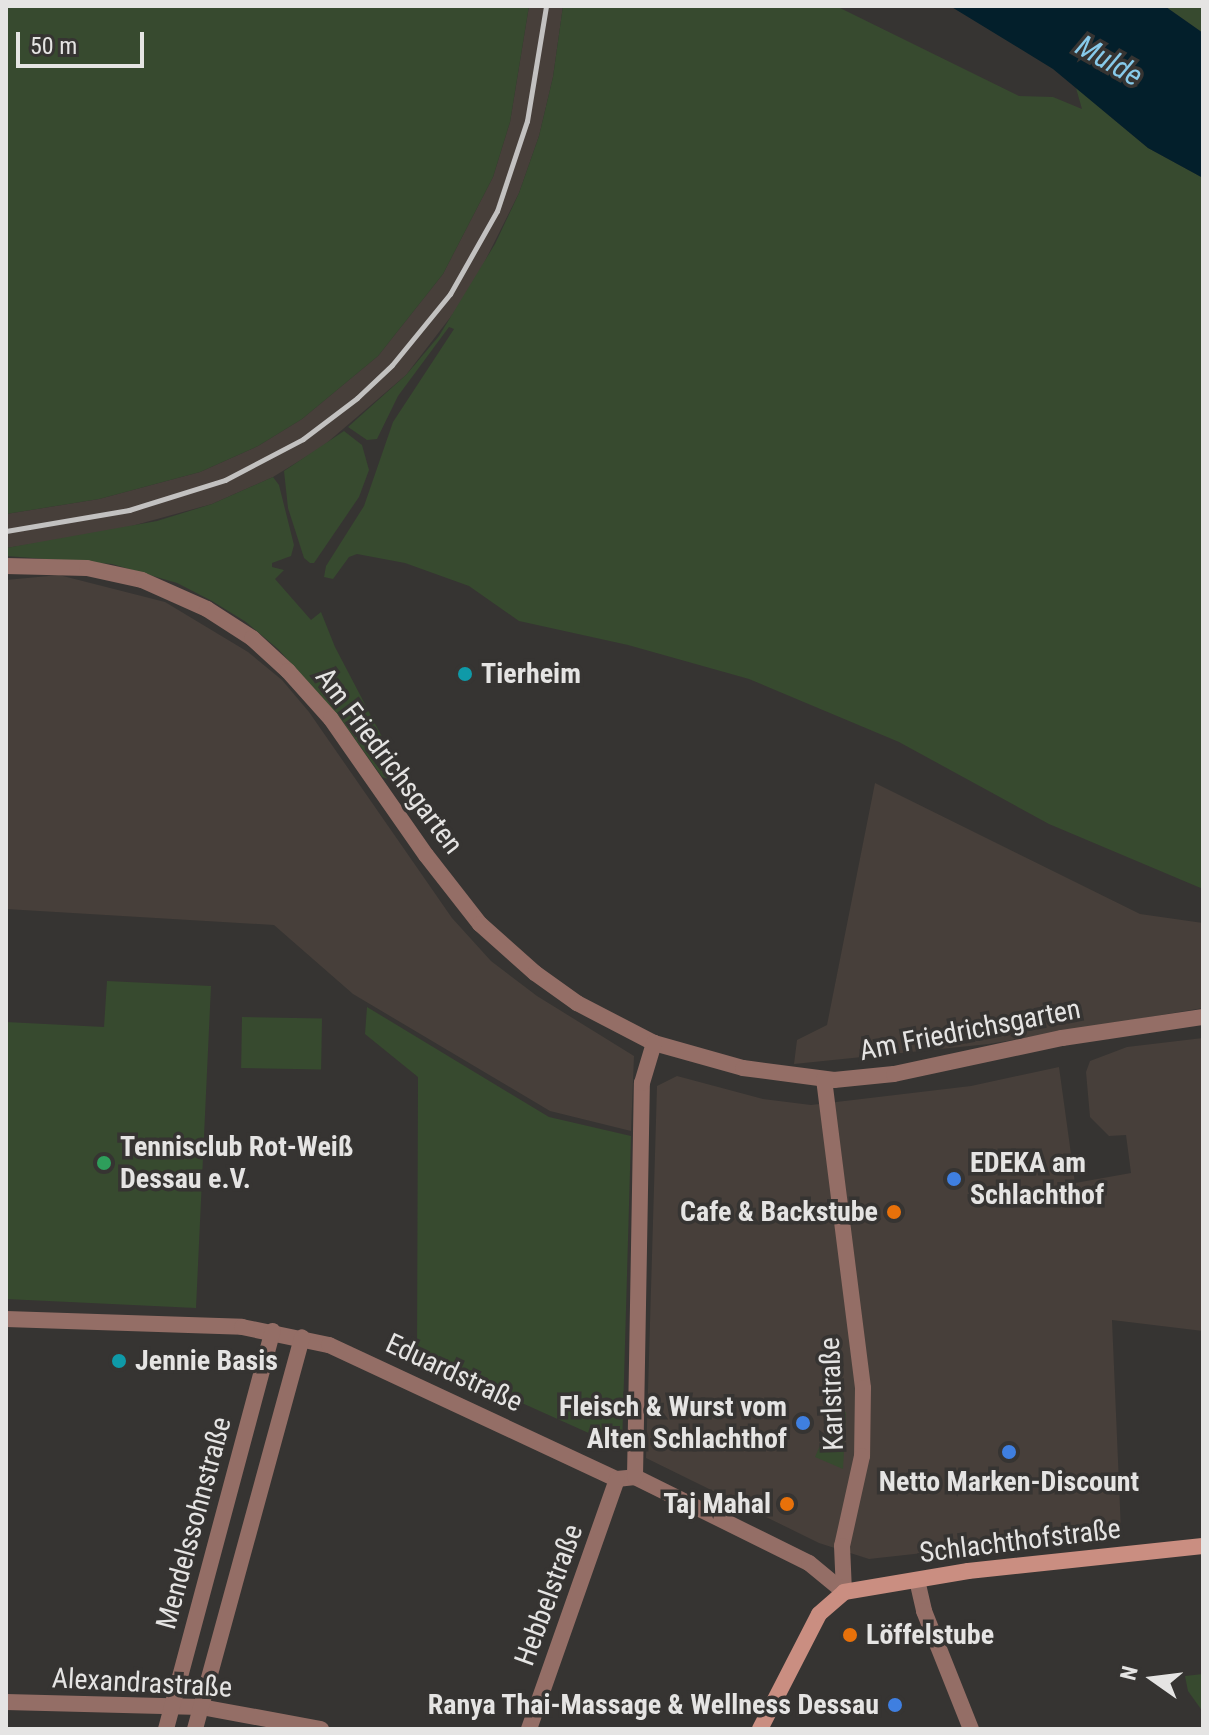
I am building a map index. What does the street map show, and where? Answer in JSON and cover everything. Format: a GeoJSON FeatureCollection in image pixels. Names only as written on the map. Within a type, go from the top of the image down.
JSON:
{"type":"FeatureCollection","features":[{"type":"Feature","properties":{"kind":"main road","name":"Schlachthofstraße"},"geometry":{"type":"LineString","coordinates":[[844,1592],[968,1571],[1203,1546]]}},
{"type":"Feature","properties":{"kind":"main road"},"geometry":{"type":"LineString","coordinates":[[760,1729],[819,1614],[844,1592]]}},
{"type":"Feature","properties":{"kind":"street","name":"Am Friedrichsgarten"},"geometry":{"type":"LineString","coordinates":[[6,566],[87,568],[142,580],[187,598],[252,638],[298,681],[331,719],[426,855],[480,924],[535,973],[577,1003],[654,1043],[743,1068],[824,1079],[894,1074],[1062,1038],[1203,1017]]}},
{"type":"Feature","properties":{"kind":"street"},"geometry":{"type":"LineString","coordinates":[[635,1477],[642,1083],[654,1043]]}},
{"type":"Feature","properties":{"kind":"street","name":"Karlstraße"},"geometry":{"type":"LineString","coordinates":[[824,1079],[863,1388],[862,1456],[842,1546],[844,1592]]}},
{"type":"Feature","properties":{"kind":"street","name":"Eduardstraße"},"geometry":{"type":"LineString","coordinates":[[6,1319],[142,1321],[273,1331],[302,1337],[395,1373],[617,1479]]}},
{"type":"Feature","properties":{"kind":"street","name":"Mendelssohnstraße"},"geometry":{"type":"LineString","coordinates":[[166,1729],[273,1331]]}},
{"type":"Feature","properties":{"kind":"street","name":"Mendelssohnstraße"},"geometry":{"type":"LineString","coordinates":[[195,1729],[302,1337]]}},
{"type":"Feature","properties":{"kind":"street"},"geometry":{"type":"LineString","coordinates":[[617,1479],[635,1477],[809,1563],[844,1592]]}},
{"type":"Feature","properties":{"kind":"street","name":"Hebbelstraße"},"geometry":{"type":"LineString","coordinates":[[529,1729],[617,1479]]}},
{"type":"Feature","properties":{"kind":"street"},"geometry":{"type":"LineString","coordinates":[[917,1580],[924,1611],[971,1729]]}},
{"type":"Feature","properties":{"kind":"street","name":"Alexandrastraße"},"geometry":{"type":"LineString","coordinates":[[6,1702],[201,1707],[321,1729]]}},
{"type":"Feature","properties":{"kind":"shaded area"},"geometry":{"type":"Polygon","coordinates":[[[529,6],[563,6],[553,77],[539,136],[519,193],[469,293],[406,375],[322,447],[273,477],[212,504],[106,533],[6,548],[6,514],[99,499],[200,472],[258,446],[302,419],[378,356],[443,274],[493,177],[510,122],[529,6]]]}},
{"type":"Feature","properties":{"kind":"shaded area"},"geometry":{"type":"Polygon","coordinates":[[[59,575],[165,602],[248,652],[282,680],[309,712],[452,918],[491,961],[537,996],[634,1056],[631,1131],[550,1111],[353,994],[274,925],[6,909],[6,580],[59,575]]]}},
{"type":"Feature","properties":{"kind":"shaded area"},"geometry":{"type":"Polygon","coordinates":[[[875,783],[1140,914],[1203,923],[1203,1008],[989,1044],[794,1064],[797,1040],[827,1025],[875,783]]]}},
{"type":"Feature","properties":{"kind":"shaded area"},"geometry":{"type":"Polygon","coordinates":[[[1203,1038],[1203,1331],[1112,1320],[1121,1531],[869,1559],[819,1543],[646,1458],[657,1086],[677,1076],[763,1099],[811,1105],[971,1086],[1059,1067],[1075,1183],[1131,1173],[1126,1135],[1109,1136],[1090,1117],[1086,1072],[1090,1061],[1127,1047],[1203,1038]]]}},
{"type":"Feature","properties":{"kind":"green space"},"geometry":{"type":"Polygon","coordinates":[[[6,6],[529,6],[510,122],[493,177],[443,274],[378,356],[302,419],[258,446],[200,472],[99,499],[6,514],[6,6]]]}},
{"type":"Feature","properties":{"kind":"green space"},"geometry":{"type":"Polygon","coordinates":[[[563,6],[836,6],[1019,96],[1053,97],[1082,109],[1076,88],[1148,148],[1203,178],[1203,889],[1049,824],[899,742],[749,679],[628,645],[519,621],[469,586],[405,563],[357,554],[349,557],[333,579],[324,577],[326,566],[364,506],[393,422],[454,329],[449,327],[398,396],[377,439],[367,440],[348,427],[406,375],[439,336],[495,244],[519,193],[539,136],[553,77],[563,6]]]}},
{"type":"Feature","properties":{"kind":"green space"},"geometry":{"type":"Polygon","coordinates":[[[1203,6],[1203,33],[1166,7],[1203,6]]]}},
{"type":"Feature","properties":{"kind":"green space"},"geometry":{"type":"Polygon","coordinates":[[[344,431],[362,445],[369,470],[359,497],[314,563],[310,563],[304,558],[288,508],[284,471],[344,431]]]}},
{"type":"Feature","properties":{"kind":"green space"},"geometry":{"type":"Polygon","coordinates":[[[273,477],[279,485],[294,545],[291,556],[272,563],[272,567],[284,570],[275,579],[311,620],[321,612],[335,647],[397,766],[394,781],[382,777],[338,715],[278,649],[246,622],[212,601],[177,583],[112,564],[6,556],[6,548],[157,521],[212,504],[273,477]]]}},
{"type":"Feature","properties":{"kind":"green space","name":"Tennisclub Rot-Weiß Dessau e.V."},"geometry":{"type":"Polygon","coordinates":[[[107,981],[211,986],[196,1308],[6,1299],[6,1022],[104,1027],[107,981]]]}},
{"type":"Feature","properties":{"kind":"green space"},"geometry":{"type":"Polygon","coordinates":[[[367,1007],[549,1117],[631,1136],[622,1448],[417,1356],[418,1077],[365,1034],[367,1007]]]}},
{"type":"Feature","properties":{"kind":"green space"},"geometry":{"type":"Polygon","coordinates":[[[242,1017],[322,1018],[321,1069],[241,1068],[242,1017]]]}},
{"type":"Feature","properties":{"kind":"green space"},"geometry":{"type":"Polygon","coordinates":[[[846,1412],[843,1469],[815,1457],[833,1416],[846,1412]]]}},
{"type":"Feature","properties":{"kind":"green space"},"geometry":{"type":"Polygon","coordinates":[[[1203,1674],[1203,1712],[1188,1691],[1185,1676],[1203,1674]]]}},
{"type":"Feature","properties":{"kind":"water","name":"Mulde"},"geometry":{"type":"Polygon","coordinates":[[[950,6],[1166,7],[1203,33],[1203,178],[1148,148],[1053,69],[950,6]]]}},
{"type":"Feature","properties":{"kind":"railway"},"geometry":{"type":"LineString","coordinates":[[6,531],[129,510],[225,480],[303,439],[357,398],[392,365],[450,294],[497,211],[527,121],[546,6]]}},
{"type":"Feature","properties":{"kind":"place","name":"Tierheim"},"geometry":{"type":"Point","coordinates":[465,674]}},
{"type":"Feature","properties":{"kind":"place","name":"Tennisclub Rot-Weiß Dessau e.V."},"geometry":{"type":"Point","coordinates":[104,1163]}},
{"type":"Feature","properties":{"kind":"place","name":"EDEKA am Schlachthof"},"geometry":{"type":"Point","coordinates":[954,1179]}},
{"type":"Feature","properties":{"kind":"place","name":"Cafe & Backstube"},"geometry":{"type":"Point","coordinates":[894,1212]}},
{"type":"Feature","properties":{"kind":"place","name":"Jennie Basis"},"geometry":{"type":"Point","coordinates":[119,1361]}},
{"type":"Feature","properties":{"kind":"place","name":"Fleisch & Wurst vom Alten Schlachthof"},"geometry":{"type":"Point","coordinates":[803,1423]}},
{"type":"Feature","properties":{"kind":"place","name":"Netto Marken-Discount"},"geometry":{"type":"Point","coordinates":[1009,1452]}},
{"type":"Feature","properties":{"kind":"place","name":"Taj Mahal"},"geometry":{"type":"Point","coordinates":[787,1504]}},
{"type":"Feature","properties":{"kind":"place","name":"Löffelstube"},"geometry":{"type":"Point","coordinates":[850,1635]}},
{"type":"Feature","properties":{"kind":"place","name":"Ranya Thai-Massage & Wellness Dessau"},"geometry":{"type":"Point","coordinates":[895,1705]}}]}
